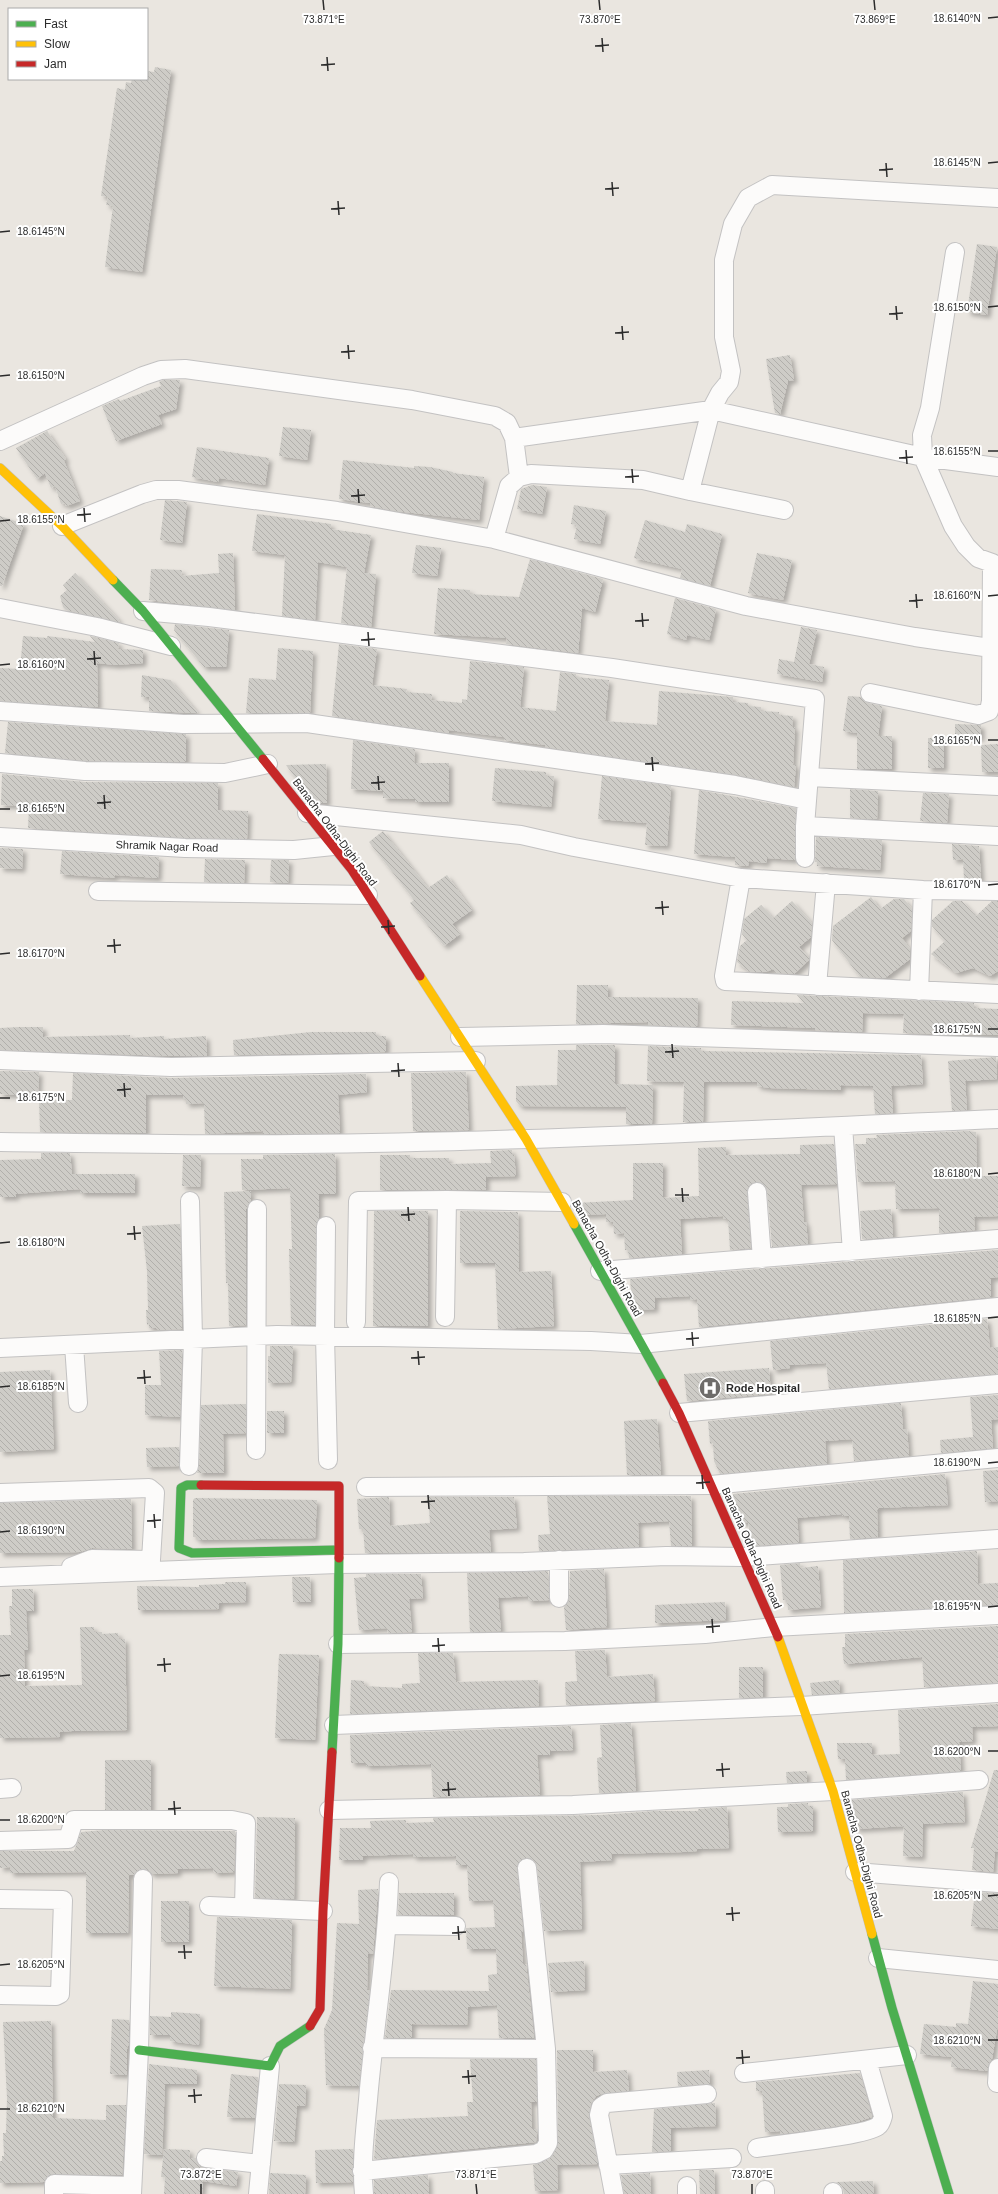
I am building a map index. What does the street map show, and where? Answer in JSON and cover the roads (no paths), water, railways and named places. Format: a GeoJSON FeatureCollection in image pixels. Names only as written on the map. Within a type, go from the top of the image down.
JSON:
{"type":"FeatureCollection","features":[{"type":"Feature","properties":{"kind":"street"},"geometry":{"type":"LineString","coordinates":[[690,491],[711,410],[720,393],[729,382],[731,371],[724,337],[724,260],[733,224],[748,198],[772,185],[998,198]]}},
{"type":"Feature","properties":{"kind":"street"},"geometry":{"type":"LineString","coordinates":[[870,693],[978,715],[989,710],[991,701],[994,648],[995,558],[978,558],[966,546],[953,526],[923,457],[922,435],[930,408],[955,252]]}},
{"type":"Feature","properties":{"kind":"street"},"geometry":{"type":"LineString","coordinates":[[0,440],[143,376],[161,370],[185,369],[412,400],[495,416],[507,423],[514,438],[519,477]]}},
{"type":"Feature","properties":{"kind":"street"},"geometry":{"type":"LineString","coordinates":[[514,438],[711,410],[923,457],[998,467]]}},
{"type":"Feature","properties":{"kind":"street","name":"Banacha Odha-Dighi Road"},"geometry":{"type":"LineString","coordinates":[[0,468],[62,526],[143,611],[333,846],[368,895],[526,1139],[679,1413],[774,1627],[801,1706],[833,1791],[878,1958],[949,2194]]}},
{"type":"Feature","properties":{"kind":"street"},"geometry":{"type":"LineString","coordinates":[[494,539],[510,486],[519,477],[531,474],[628,478],[784,510]]}},
{"type":"Feature","properties":{"kind":"street"},"geometry":{"type":"LineString","coordinates":[[62,526],[142,494],[156,490],[178,490],[337,511],[494,539],[746,606],[915,637],[994,648]]}},
{"type":"Feature","properties":{"kind":"street"},"geometry":{"type":"LineString","coordinates":[[0,608],[97,627],[171,646]]}},
{"type":"Feature","properties":{"kind":"street"},"geometry":{"type":"LineString","coordinates":[[143,611],[209,617],[612,668],[815,699],[805,826],[805,858]]}},
{"type":"Feature","properties":{"kind":"street"},"geometry":{"type":"LineString","coordinates":[[0,711],[183,724],[307,723],[735,785],[807,800]]}},
{"type":"Feature","properties":{"kind":"street"},"geometry":{"type":"LineString","coordinates":[[0,763],[85,771],[226,773],[268,764]]}},
{"type":"Feature","properties":{"kind":"street"},"geometry":{"type":"LineString","coordinates":[[809,777],[998,786]]}},
{"type":"Feature","properties":{"kind":"street"},"geometry":{"type":"LineString","coordinates":[[307,813],[522,835],[574,847],[741,878],[923,890],[998,891]]}},
{"type":"Feature","properties":{"kind":"street"},"geometry":{"type":"LineString","coordinates":[[805,826],[998,836]]}},
{"type":"Feature","properties":{"kind":"street","name":"Shramik Nagar Road"},"geometry":{"type":"LineString","coordinates":[[0,837],[185,848],[294,850],[333,846]]}},
{"type":"Feature","properties":{"kind":"street"},"geometry":{"type":"LineString","coordinates":[[741,878],[724,976],[725,981],[998,994]]}},
{"type":"Feature","properties":{"kind":"street"},"geometry":{"type":"LineString","coordinates":[[817,986],[826,883]]}},
{"type":"Feature","properties":{"kind":"street"},"geometry":{"type":"LineString","coordinates":[[919,991],[923,890]]}},
{"type":"Feature","properties":{"kind":"street"},"geometry":{"type":"LineString","coordinates":[[98,891],[368,895]]}},
{"type":"Feature","properties":{"kind":"street"},"geometry":{"type":"LineString","coordinates":[[460,1037],[603,1034],[998,1046]]}},
{"type":"Feature","properties":{"kind":"street"},"geometry":{"type":"LineString","coordinates":[[0,1060],[44,1064],[171,1067],[476,1061]]}},
{"type":"Feature","properties":{"kind":"street"},"geometry":{"type":"LineString","coordinates":[[0,1142],[296,1144],[526,1139],[998,1119]]}},
{"type":"Feature","properties":{"kind":"street"},"geometry":{"type":"LineString","coordinates":[[843,1126],[852,1252]]}},
{"type":"Feature","properties":{"kind":"street"},"geometry":{"type":"LineString","coordinates":[[757,1192],[762,1259]]}},
{"type":"Feature","properties":{"kind":"street"},"geometry":{"type":"LineString","coordinates":[[356,1322],[358,1202],[446,1200],[562,1202]]}},
{"type":"Feature","properties":{"kind":"street"},"geometry":{"type":"LineString","coordinates":[[445,1317],[446,1200]]}},
{"type":"Feature","properties":{"kind":"street"},"geometry":{"type":"LineString","coordinates":[[189,1466],[193,1339],[190,1201]]}},
{"type":"Feature","properties":{"kind":"street"},"geometry":{"type":"LineString","coordinates":[[256,1209],[256,1450]]}},
{"type":"Feature","properties":{"kind":"street"},"geometry":{"type":"LineString","coordinates":[[326,1226],[325,1336],[328,1460]]}},
{"type":"Feature","properties":{"kind":"street"},"geometry":{"type":"LineString","coordinates":[[600,1271],[852,1252],[998,1239]]}},
{"type":"Feature","properties":{"kind":"street"},"geometry":{"type":"LineString","coordinates":[[0,1348],[256,1336],[591,1341],[641,1344],[998,1307]]}},
{"type":"Feature","properties":{"kind":"street"},"geometry":{"type":"LineString","coordinates":[[74,1345],[78,1403]]}},
{"type":"Feature","properties":{"kind":"street"},"geometry":{"type":"LineString","coordinates":[[679,1413],[998,1384]]}},
{"type":"Feature","properties":{"kind":"street"},"geometry":{"type":"LineString","coordinates":[[366,1487],[711,1485],[998,1458]]}},
{"type":"Feature","properties":{"kind":"street"},"geometry":{"type":"LineString","coordinates":[[258,2194],[270,2066],[275,2052],[281,2044],[310,2028],[317,2020],[320,2009],[323,1911],[338,1644],[337,1557],[339,1486],[187,1485],[180,1488],[179,1548],[192,1553],[337,1557],[559,1560],[666,1556],[743,1557],[998,1539]]}},
{"type":"Feature","properties":{"kind":"street"},"geometry":{"type":"LineString","coordinates":[[0,1493],[149,1488],[156,1493],[151,1560],[92,1559],[71,1567],[70,1574]]}},
{"type":"Feature","properties":{"kind":"street"},"geometry":{"type":"LineString","coordinates":[[0,1577],[337,1557]]}},
{"type":"Feature","properties":{"kind":"street"},"geometry":{"type":"LineString","coordinates":[[559,1560],[560,1598]]}},
{"type":"Feature","properties":{"kind":"street"},"geometry":{"type":"LineString","coordinates":[[338,1644],[565,1641],[705,1634],[774,1627],[998,1615]]}},
{"type":"Feature","properties":{"kind":"street"},"geometry":{"type":"LineString","coordinates":[[334,1726],[801,1706],[998,1693]]}},
{"type":"Feature","properties":{"kind":"street"},"geometry":{"type":"LineString","coordinates":[[329,1810],[573,1806],[833,1791],[979,1780]]}},
{"type":"Feature","properties":{"kind":"street"},"geometry":{"type":"LineString","coordinates":[[0,1841],[68,1839],[74,1820],[232,1820],[246,1823],[244,1907]]}},
{"type":"Feature","properties":{"kind":"street"},"geometry":{"type":"LineString","coordinates":[[362,2171],[536,2154],[544,2150],[548,2143],[546,2049],[527,1868]]}},
{"type":"Feature","properties":{"kind":"street"},"geometry":{"type":"LineString","coordinates":[[855,1872],[998,1883]]}},
{"type":"Feature","properties":{"kind":"street"},"geometry":{"type":"LineString","coordinates":[[54,2194],[54,2184],[132,2190],[139,2050],[143,1879]]}},
{"type":"Feature","properties":{"kind":"street"},"geometry":{"type":"LineString","coordinates":[[364,2194],[362,2171],[372,2048],[388,1925],[389,1882]]}},
{"type":"Feature","properties":{"kind":"street"},"geometry":{"type":"LineString","coordinates":[[0,1899],[63,1900],[60,1994],[56,1996],[0,1995]]}},
{"type":"Feature","properties":{"kind":"street"},"geometry":{"type":"LineString","coordinates":[[209,1906],[323,1911]]}},
{"type":"Feature","properties":{"kind":"street"},"geometry":{"type":"LineString","coordinates":[[388,1925],[456,1926]]}},
{"type":"Feature","properties":{"kind":"street"},"geometry":{"type":"LineString","coordinates":[[878,1958],[998,1970]]}},
{"type":"Feature","properties":{"kind":"street"},"geometry":{"type":"LineString","coordinates":[[372,2048],[546,2049]]}},
{"type":"Feature","properties":{"kind":"street"},"geometry":{"type":"LineString","coordinates":[[139,2050],[270,2066]]}},
{"type":"Feature","properties":{"kind":"street"},"geometry":{"type":"LineString","coordinates":[[744,2073],[907,2056]]}},
{"type":"Feature","properties":{"kind":"street"},"geometry":{"type":"LineString","coordinates":[[757,2148],[857,2133],[877,2127],[882,2122],[883,2116],[867,2060]]}},
{"type":"Feature","properties":{"kind":"street"},"geometry":{"type":"LineString","coordinates":[[614,2194],[599,2115],[601,2107],[607,2103],[707,2094]]}},
{"type":"Feature","properties":{"kind":"street"},"geometry":{"type":"LineString","coordinates":[[206,2158],[260,2164]]}},
{"type":"Feature","properties":{"kind":"street"},"geometry":{"type":"LineString","coordinates":[[608,2165],[732,2158]]}},
{"type":"Feature","properties":{"kind":"place","name":"Rode Hospital"},"geometry":{"type":"Point","coordinates":[710,1388]}}]}
